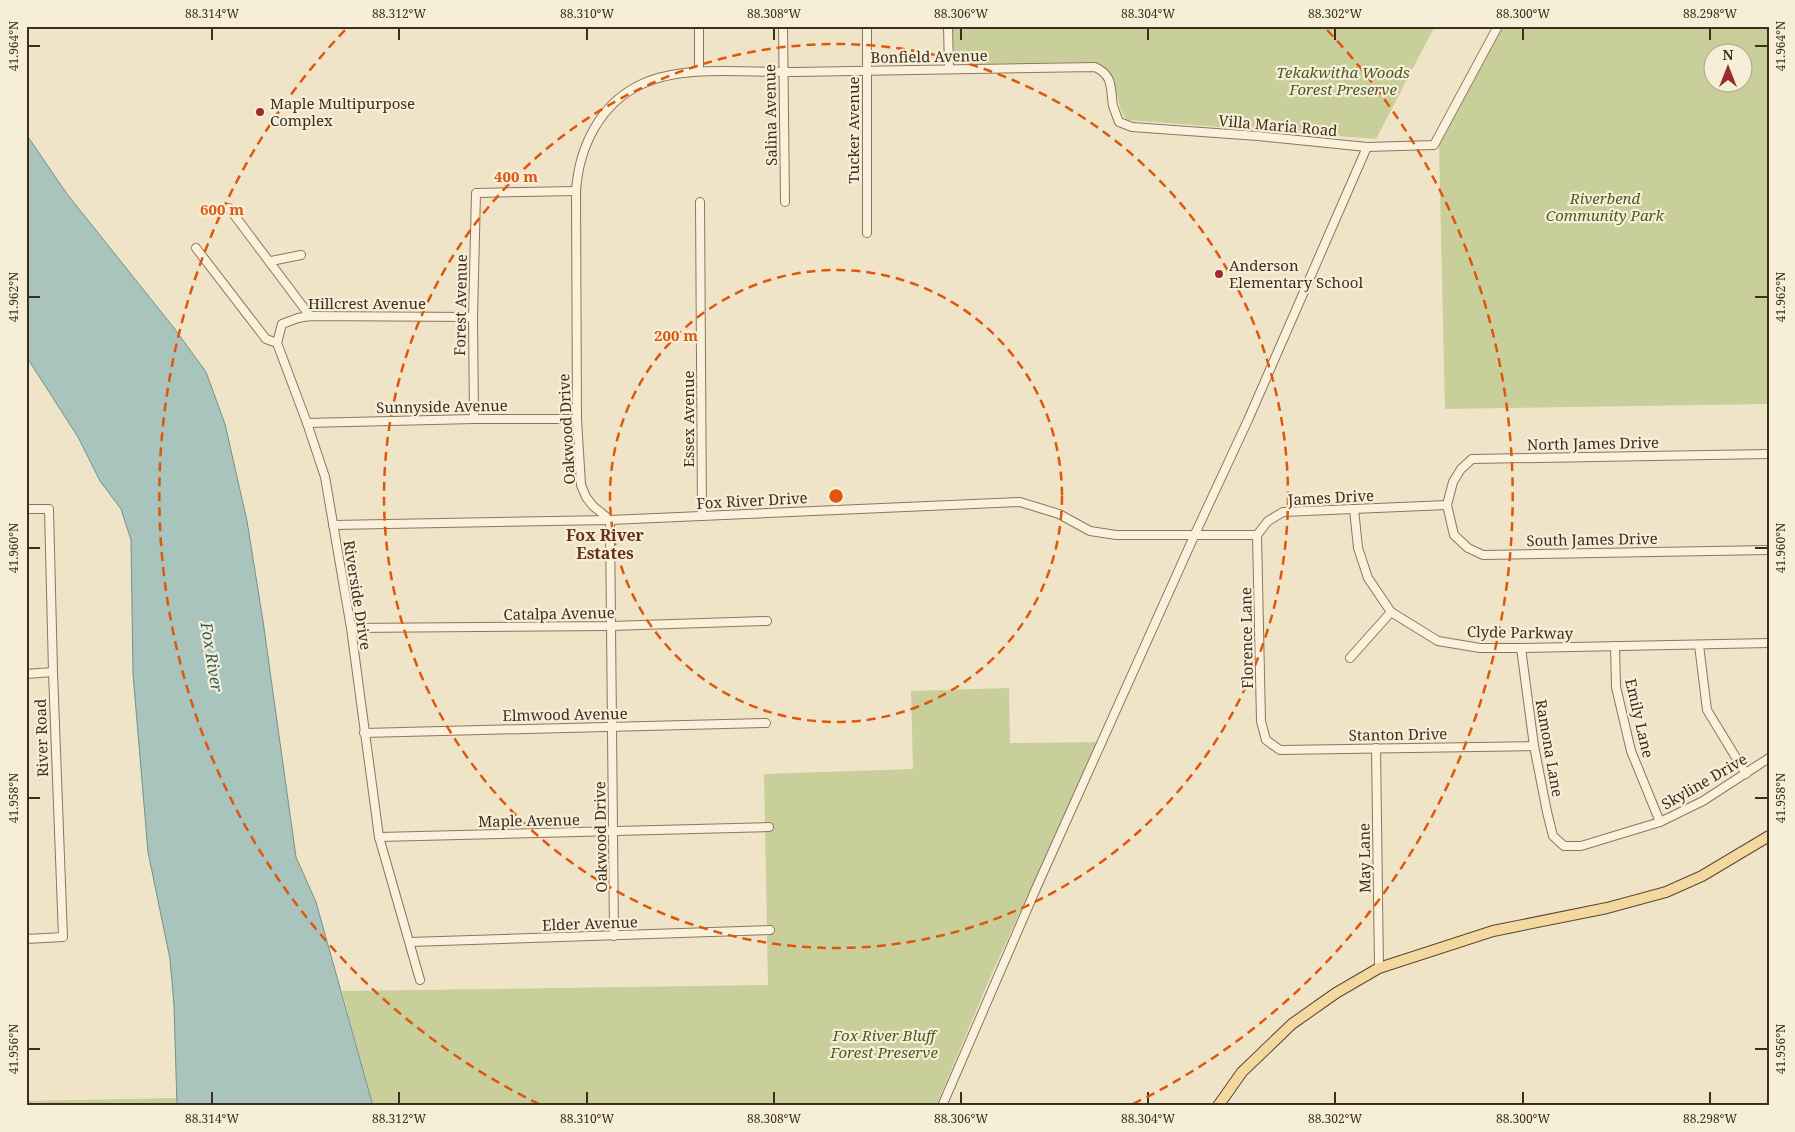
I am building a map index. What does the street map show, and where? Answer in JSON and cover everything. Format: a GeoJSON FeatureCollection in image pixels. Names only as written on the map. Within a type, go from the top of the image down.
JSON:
{"type":"FeatureCollection","features":[{"type":"Feature","properties":{"kind":"main road"},"geometry":{"type":"LineString","coordinates":[[1218,1106],[1242,1072],[1292,1024],[1336,993],[1379,968],[1493,932],[1607,908],[1666,892],[1702,876],[1769,836]]}},
{"type":"Feature","properties":{"kind":"street"},"geometry":{"type":"LineString","coordinates":[[699,26],[699,71]]}},
{"type":"Feature","properties":{"kind":"street","name":"Salina Avenue"},"geometry":{"type":"LineString","coordinates":[[783,26],[785,202]]}},
{"type":"Feature","properties":{"kind":"street","name":"Tucker Avenue"},"geometry":{"type":"LineString","coordinates":[[867,26],[868,233]]}},
{"type":"Feature","properties":{"kind":"street"},"geometry":{"type":"LineString","coordinates":[[948,26],[949,70]]}},
{"type":"Feature","properties":{"kind":"street","name":"Villa Maria Road"},"geometry":{"type":"LineString","coordinates":[[1119,122],[1132,127],[1258,136],[1367,147],[1434,145],[1498,26]]}},
{"type":"Feature","properties":{"kind":"street","name":"Bonfield Avenue"},"geometry":{"type":"LineString","coordinates":[[699,71],[784,72],[1095,67],[1103,71],[1109,78],[1114,107],[1119,122]]}},
{"type":"Feature","properties":{"kind":"street","name":"Oakwood Drive"},"geometry":{"type":"LineString","coordinates":[[614,936],[610,520],[593,506],[586,497],[581,485],[577,419],[577,172],[585,147],[596,124],[614,103],[632,88],[672,74],[699,71]]}},
{"type":"Feature","properties":{"kind":"street"},"geometry":{"type":"LineString","coordinates":[[942,1106],[1038,884],[1248,420],[1367,147]]}},
{"type":"Feature","properties":{"kind":"street","name":"Forest Avenue"},"geometry":{"type":"LineString","coordinates":[[474,419],[473,317],[476,193],[576,191]]}},
{"type":"Feature","properties":{"kind":"street","name":"Essex Avenue"},"geometry":{"type":"LineString","coordinates":[[700,202],[702,516]]}},
{"type":"Feature","properties":{"kind":"street"},"geometry":{"type":"LineString","coordinates":[[229,208],[271,261],[310,316]]}},
{"type":"Feature","properties":{"kind":"street"},"geometry":{"type":"LineString","coordinates":[[196,248],[266,339],[277,343]]}},
{"type":"Feature","properties":{"kind":"street"},"geometry":{"type":"LineString","coordinates":[[271,261],[301,255]]}},
{"type":"Feature","properties":{"kind":"street","name":"Hillcrest Avenue"},"geometry":{"type":"LineString","coordinates":[[277,343],[282,324],[310,316],[473,317]]}},
{"type":"Feature","properties":{"kind":"street","name":"Riverside Drive"},"geometry":{"type":"LineString","coordinates":[[277,343],[325,477],[351,628],[364,733],[380,837],[420,980]]}},
{"type":"Feature","properties":{"kind":"street","name":"Sunnyside Avenue"},"geometry":{"type":"LineString","coordinates":[[307,423],[474,419],[577,419]]}},
{"type":"Feature","properties":{"kind":"street","name":"North James Drive"},"geometry":{"type":"LineString","coordinates":[[1447,505],[1453,482],[1461,469],[1472,459],[1769,454]]}},
{"type":"Feature","properties":{"kind":"street","name":"Fox River Drive"},"geometry":{"type":"LineString","coordinates":[[333,525],[610,520],[1020,502],[1058,514],[1090,531],[1116,535],[1195,534]]}},
{"type":"Feature","properties":{"kind":"street","name":"James Drive"},"geometry":{"type":"LineString","coordinates":[[1257,535],[1268,521],[1283,512],[1447,505]]}},
{"type":"Feature","properties":{"kind":"street","name":"South James Drive"},"geometry":{"type":"LineString","coordinates":[[1447,505],[1454,535],[1468,548],[1483,554],[1769,550]]}},
{"type":"Feature","properties":{"kind":"street","name":"River Road"},"geometry":{"type":"LineString","coordinates":[[26,509],[49,508],[63,937],[26,939]]}},
{"type":"Feature","properties":{"kind":"street","name":"Clyde Parkway"},"geometry":{"type":"LineString","coordinates":[[1354,509],[1358,548],[1368,578],[1391,612],[1438,640],[1480,648],[1769,643]]}},
{"type":"Feature","properties":{"kind":"street"},"geometry":{"type":"LineString","coordinates":[[1195,534],[1257,535]]}},
{"type":"Feature","properties":{"kind":"street","name":"Florence Lane"},"geometry":{"type":"LineString","coordinates":[[1257,535],[1261,722],[1266,740]]}},
{"type":"Feature","properties":{"kind":"street"},"geometry":{"type":"LineString","coordinates":[[1350,658],[1391,612]]}},
{"type":"Feature","properties":{"kind":"street","name":"Catalpa Avenue"},"geometry":{"type":"LineString","coordinates":[[351,628],[611,626],[767,621]]}},
{"type":"Feature","properties":{"kind":"street"},"geometry":{"type":"LineString","coordinates":[[1699,645],[1707,710],[1746,774]]}},
{"type":"Feature","properties":{"kind":"street","name":"Emily Lane"},"geometry":{"type":"LineString","coordinates":[[1616,646],[1616,687],[1631,751],[1660,822]]}},
{"type":"Feature","properties":{"kind":"street","name":"Ramona Lane"},"geometry":{"type":"LineString","coordinates":[[1521,648],[1534,746],[1553,836],[1564,846]]}},
{"type":"Feature","properties":{"kind":"street"},"geometry":{"type":"LineString","coordinates":[[26,674],[53,672]]}},
{"type":"Feature","properties":{"kind":"street","name":"Elmwood Avenue"},"geometry":{"type":"LineString","coordinates":[[364,733],[766,724]]}},
{"type":"Feature","properties":{"kind":"street","name":"Stanton Drive"},"geometry":{"type":"LineString","coordinates":[[1266,740],[1280,750],[1534,746]]}},
{"type":"Feature","properties":{"kind":"street","name":"May Lane"},"geometry":{"type":"LineString","coordinates":[[1376,748],[1379,968]]}},
{"type":"Feature","properties":{"kind":"street","name":"Skyline Drive"},"geometry":{"type":"LineString","coordinates":[[1564,846],[1581,846],[1660,822],[1703,801],[1769,758]]}},
{"type":"Feature","properties":{"kind":"street","name":"Maple Avenue"},"geometry":{"type":"LineString","coordinates":[[380,837],[769,827]]}},
{"type":"Feature","properties":{"kind":"street","name":"Elder Avenue"},"geometry":{"type":"LineString","coordinates":[[410,942],[770,930]]}},
{"type":"Feature","properties":{"kind":"green space","name":"Tekakwitha Woods Forest Preserve"},"geometry":{"type":"Polygon","coordinates":[[[953,26],[1435,26],[1376,139],[1127,120],[1119,104],[1113,79],[1103,66],[1094,62],[968,64],[962,62],[955,54],[953,26]]]}},
{"type":"Feature","properties":{"kind":"green space","name":"Riverbend Community Park"},"geometry":{"type":"Polygon","coordinates":[[[1501,26],[1769,26],[1769,404],[1445,409],[1439,146],[1501,26]]]}},
{"type":"Feature","properties":{"kind":"green space","name":"Fox River Bluff Forest Preserve"},"geometry":{"type":"Polygon","coordinates":[[[1009,688],[1010,743],[1098,742],[989,980],[936,1106],[373,1106],[342,991],[768,985],[764,774],[913,769],[911,691],[1009,688]]]}},
{"type":"Feature","properties":{"kind":"green space"},"geometry":{"type":"Polygon","coordinates":[[[177,1098],[177,1106],[26,1106],[26,1101],[177,1098]]]}},
{"type":"Feature","properties":{"kind":"water","name":"Fox River"},"geometry":{"type":"Polygon","coordinates":[[[26,134],[67,194],[174,328],[206,372],[225,424],[247,521],[296,857],[316,902],[373,1106],[177,1106],[174,1005],[170,959],[148,852],[133,674],[131,540],[121,509],[100,481],[78,437],[26,356],[26,134]]]}},
{"type":"Feature","properties":{"kind":"place","name":"Maple Multipurpose Complex"},"geometry":{"type":"Point","coordinates":[260,112]}},
{"type":"Feature","properties":{"kind":"place","name":"Anderson Elementary School"},"geometry":{"type":"Point","coordinates":[1219,274]}},
{"type":"Feature","properties":{"kind":"district","name":"Fox River Estates"},"geometry":{"type":"Point","coordinates":[605,544]}}]}
